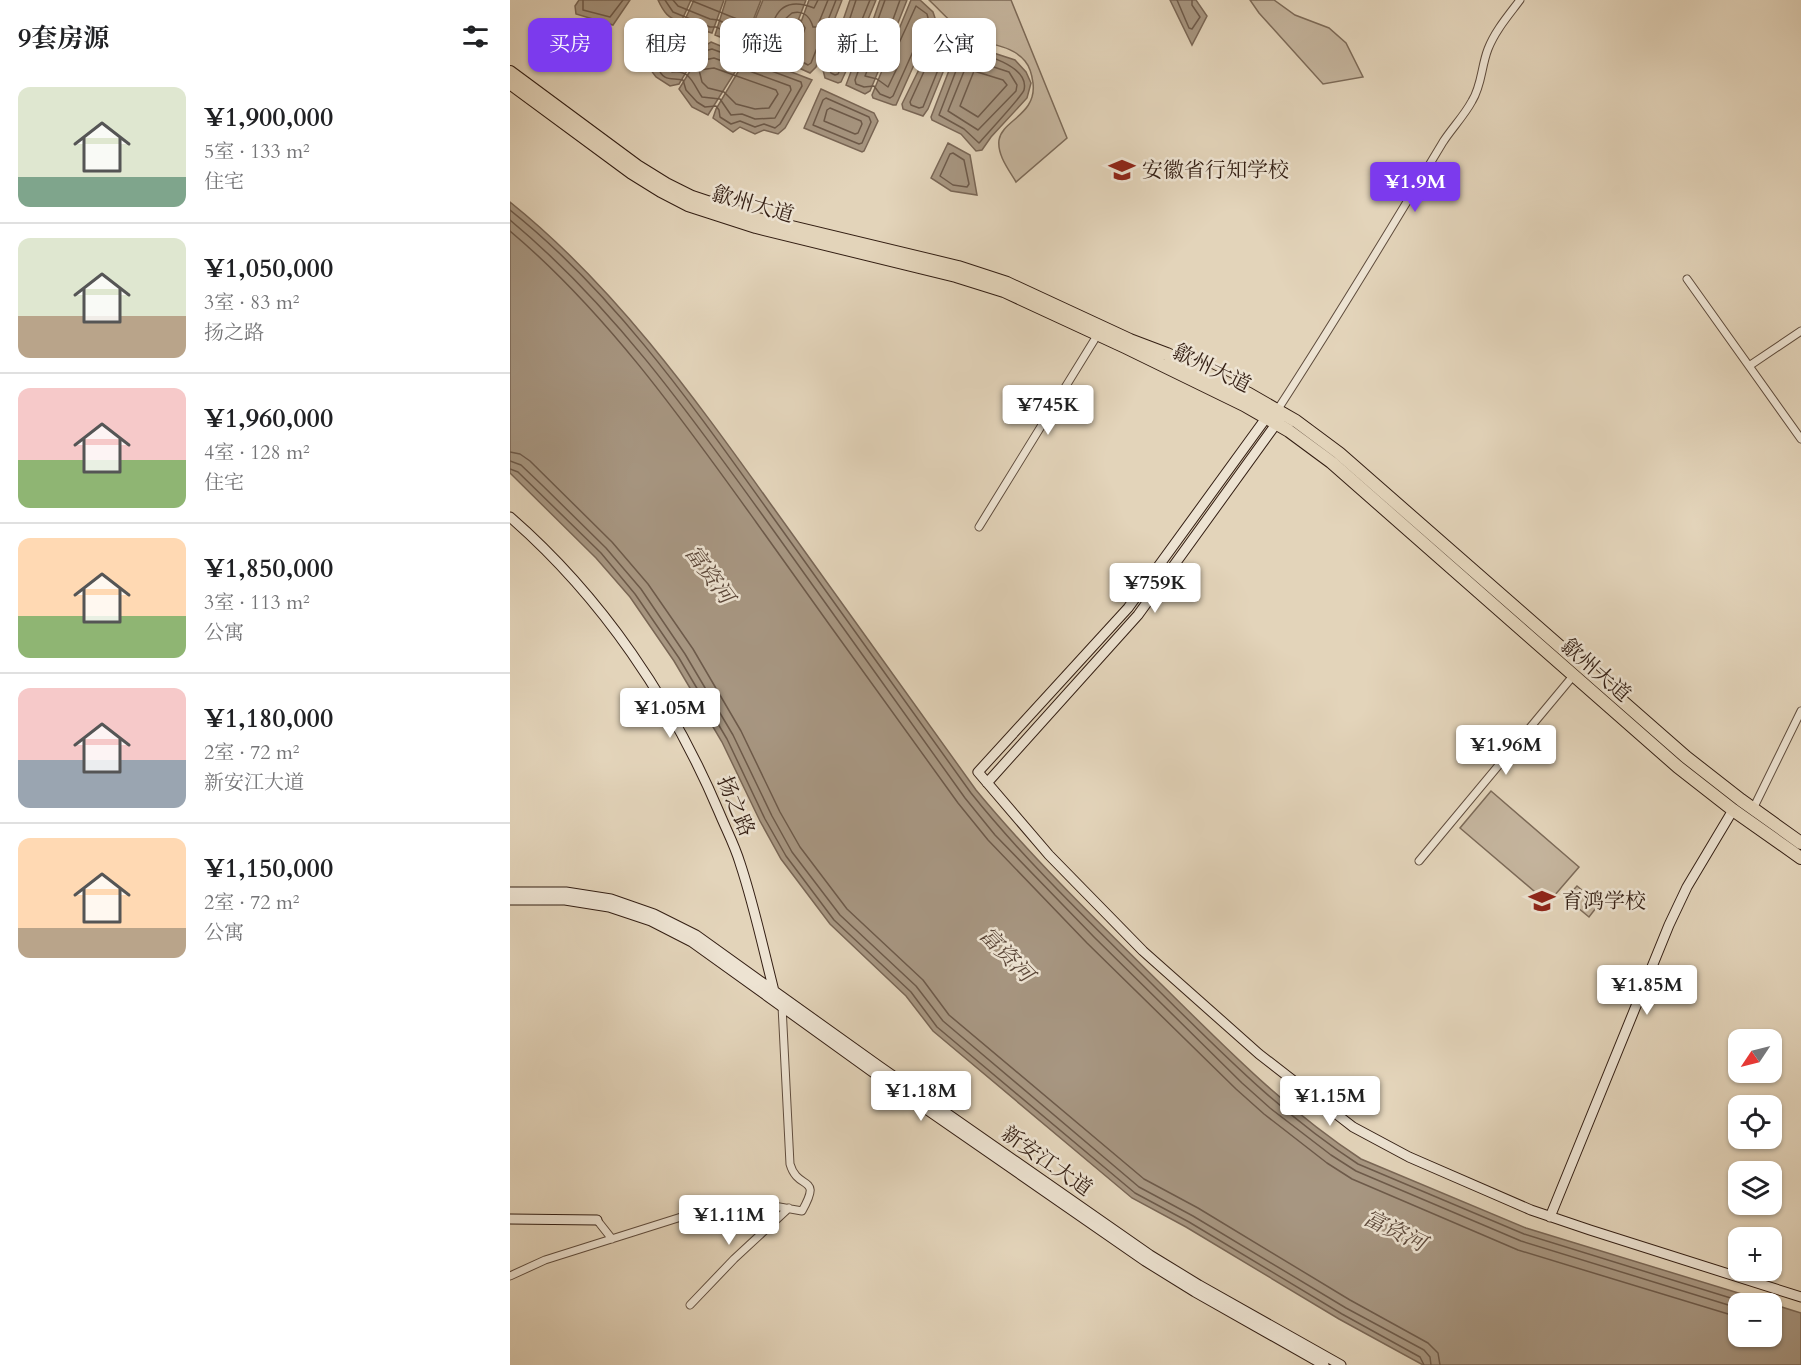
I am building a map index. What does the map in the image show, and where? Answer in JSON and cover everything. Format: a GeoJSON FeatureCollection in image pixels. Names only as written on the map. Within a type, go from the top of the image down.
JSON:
{"type":"FeatureCollection","features":[{"type":"Feature","properties":{"kind":"highway","name":"歙州大道"},"geometry":{"type":"LineString","coordinates":[[510,72],[637,166],[692,197],[758,219],[958,267],[1007,283],[1130,340],[1167,354],[1276,414],[1339,453],[1660,735],[1801,843]]}},
{"type":"Feature","properties":{"kind":"highway","name":"歙州大道"},"geometry":{"type":"LineString","coordinates":[[510,83],[632,173],[695,208],[756,227],[984,284],[1024,299],[1276,414],[1678,767],[1733,810],[1801,858]]}},
{"type":"Feature","properties":{"kind":"street"},"geometry":{"type":"LineString","coordinates":[[987,783],[1138,615],[1276,414],[1448,135],[1474,99],[1490,44],[1520,0]]}},
{"type":"Feature","properties":{"kind":"street"},"geometry":{"type":"LineString","coordinates":[[1687,279],[1801,439]]}},
{"type":"Feature","properties":{"kind":"street"},"geometry":{"type":"LineString","coordinates":[[1749,366],[1801,331]]}},
{"type":"Feature","properties":{"kind":"street"},"geometry":{"type":"LineString","coordinates":[[979,527],[1098,334]]}},
{"type":"Feature","properties":{"kind":"street"},"geometry":{"type":"LineString","coordinates":[[1276,414],[1128,608],[978,772],[1056,863],[1143,951],[1231,1031],[1328,1109],[1390,1148],[1478,1188],[1550,1217],[1801,1297]]}},
{"type":"Feature","properties":{"kind":"street","name":"扬之路"},"geometry":{"type":"LineString","coordinates":[[510,517],[542,546],[589,598],[652,683],[678,725],[740,862],[774,991]]}},
{"type":"Feature","properties":{"kind":"street"},"geometry":{"type":"LineString","coordinates":[[1419,861],[1573,676]]}},
{"type":"Feature","properties":{"kind":"street"},"geometry":{"type":"LineString","coordinates":[[1754,809],[1801,711]]}},
{"type":"Feature","properties":{"kind":"street"},"geometry":{"type":"LineString","coordinates":[[1550,1217],[1669,925],[1691,880],[1733,810]]}},
{"type":"Feature","properties":{"kind":"street","name":"新安江大道"},"geometry":{"type":"LineString","coordinates":[[510,892],[581,894],[633,905],[696,935],[1150,1255],[1341,1365]]}},
{"type":"Feature","properties":{"kind":"street","name":"新安江大道"},"geometry":{"type":"LineString","coordinates":[[510,900],[580,902],[609,907],[637,916],[698,946],[874,1073],[1145,1261],[1324,1365]]}},
{"type":"Feature","properties":{"kind":"street"},"geometry":{"type":"LineString","coordinates":[[510,1276],[545,1260],[726,1204],[766,1203],[802,1211],[812,1192],[809,1185],[795,1176],[790,1164],[782,1006]]}},
{"type":"Feature","properties":{"kind":"street"},"geometry":{"type":"LineString","coordinates":[[690,1305],[789,1208]]}},
{"type":"Feature","properties":{"kind":"street"},"geometry":{"type":"LineString","coordinates":[[510,1219],[597,1220],[612,1239]]}},
{"type":"Feature","properties":{"kind":"shaded area"},"geometry":{"type":"Polygon","coordinates":[[[929,0],[1011,0],[1067,138],[1016,182],[1002,157],[999,140],[1006,127],[1030,103],[1033,83],[1028,66],[1013,51],[996,45],[996,18],[947,18],[929,0]]]}},
{"type":"Feature","properties":{"kind":"shaded area"},"geometry":{"type":"Polygon","coordinates":[[[1250,0],[1274,0],[1295,15],[1329,28],[1346,43],[1363,77],[1323,84],[1250,0]]]}},
{"type":"Feature","properties":{"kind":"shaded area"},"geometry":{"type":"Polygon","coordinates":[[[1491,791],[1579,867],[1548,903],[1460,828],[1491,791]]]}},
{"type":"Feature","properties":{"kind":"shaded area"},"geometry":{"type":"Polygon","coordinates":[[[1577,886],[1599,904],[1589,917],[1566,898],[1577,886]]]}},
{"type":"Feature","properties":{"kind":"water"},"geometry":{"type":"Polygon","coordinates":[[[579,0],[630,0],[613,25],[612,18],[589,18],[576,14],[575,6],[579,0]]]}},
{"type":"Feature","properties":{"kind":"water"},"geometry":{"type":"Polygon","coordinates":[[[658,0],[691,0],[683,18],[672,18],[658,0]]]}},
{"type":"Feature","properties":{"kind":"water"},"geometry":{"type":"Polygon","coordinates":[[[694,0],[724,0],[712,33],[708,32],[708,18],[686,18],[694,0]]]}},
{"type":"Feature","properties":{"kind":"water"},"geometry":{"type":"Polygon","coordinates":[[[726,0],[761,0],[754,18],[720,18],[726,0]]]}},
{"type":"Feature","properties":{"kind":"water"},"geometry":{"type":"Polygon","coordinates":[[[763,0],[806,0],[799,18],[756,18],[763,0]]]}},
{"type":"Feature","properties":{"kind":"water"},"geometry":{"type":"Polygon","coordinates":[[[809,0],[842,0],[835,18],[816,18],[816,67],[810,73],[804,70],[802,18],[809,0]]]}},
{"type":"Feature","properties":{"kind":"water"},"geometry":{"type":"Polygon","coordinates":[[[850,0],[876,0],[869,18],[844,18],[850,0]]]}},
{"type":"Feature","properties":{"kind":"water"},"geometry":{"type":"Polygon","coordinates":[[[880,0],[907,0],[900,18],[874,18],[880,0]]]}},
{"type":"Feature","properties":{"kind":"water"},"geometry":{"type":"Polygon","coordinates":[[[911,0],[920,0],[933,12],[935,18],[912,18],[912,69],[896,105],[893,105],[873,98],[872,95],[881,72],[900,72],[900,27],[911,0]]]}},
{"type":"Feature","properties":{"kind":"water"},"geometry":{"type":"Polygon","coordinates":[[[1170,0],[1196,0],[1207,16],[1192,45],[1170,0]]]}},
{"type":"Feature","properties":{"kind":"water"},"geometry":{"type":"Polygon","coordinates":[[[720,19],[720,37],[715,35],[720,19]]]}},
{"type":"Feature","properties":{"kind":"water"},"geometry":{"type":"Polygon","coordinates":[[[711,42],[720,46],[720,72],[735,72],[708,115],[692,107],[679,89],[689,72],[708,72],[708,44],[711,42]]]}},
{"type":"Feature","properties":{"kind":"water"},"geometry":{"type":"Polygon","coordinates":[[[996,54],[1015,60],[1026,72],[1031,83],[1027,98],[982,150],[976,151],[961,134],[932,120],[931,117],[948,72],[996,72],[996,54]]]}},
{"type":"Feature","properties":{"kind":"water"},"geometry":{"type":"Polygon","coordinates":[[[652,72],[686,72],[679,84],[670,86],[652,72]]]}},
{"type":"Feature","properties":{"kind":"water"},"geometry":{"type":"Polygon","coordinates":[[[738,72],[792,72],[812,80],[785,128],[778,134],[764,130],[755,134],[740,127],[733,132],[713,118],[738,72]]]}},
{"type":"Feature","properties":{"kind":"water"},"geometry":{"type":"Polygon","coordinates":[[[824,72],[846,72],[841,82],[838,83],[825,78],[824,72]]]}},
{"type":"Feature","properties":{"kind":"water"},"geometry":{"type":"Polygon","coordinates":[[[851,72],[878,72],[870,91],[865,94],[846,85],[851,72]]]}},
{"type":"Feature","properties":{"kind":"water"},"geometry":{"type":"Polygon","coordinates":[[[918,72],[943,72],[923,116],[903,109],[902,104],[918,72]]]}},
{"type":"Feature","properties":{"kind":"water"},"geometry":{"type":"Polygon","coordinates":[[[821,89],[874,113],[878,121],[864,151],[804,128],[821,89]]]}},
{"type":"Feature","properties":{"kind":"water"},"geometry":{"type":"Polygon","coordinates":[[[948,143],[970,155],[977,195],[951,191],[931,178],[948,143]]]}},
{"type":"Feature","properties":{"kind":"water","name":"富资河"},"geometry":{"type":"Polygon","coordinates":[[[510,202],[549,235],[585,271],[653,347],[715,427],[976,790],[998,816],[1090,914],[1257,1077],[1307,1120],[1361,1159],[1526,1228],[1738,1293],[1728,1293],[1728,1347],[1782,1347],[1782,1307],[1801,1313],[1801,1365],[1423,1365],[1339,1319],[1186,1227],[1132,1198],[933,1031],[906,996],[830,924],[781,859],[722,742],[674,661],[630,597],[596,558],[510,473],[510,202]]]}},
{"type":"Feature","properties":{"kind":"place","name":"安徽省行知学校"},"geometry":{"type":"Point","coordinates":[1122,170]}},
{"type":"Feature","properties":{"kind":"place","name":"育鸿学校"},"geometry":{"type":"Point","coordinates":[1542,901]}}]}
